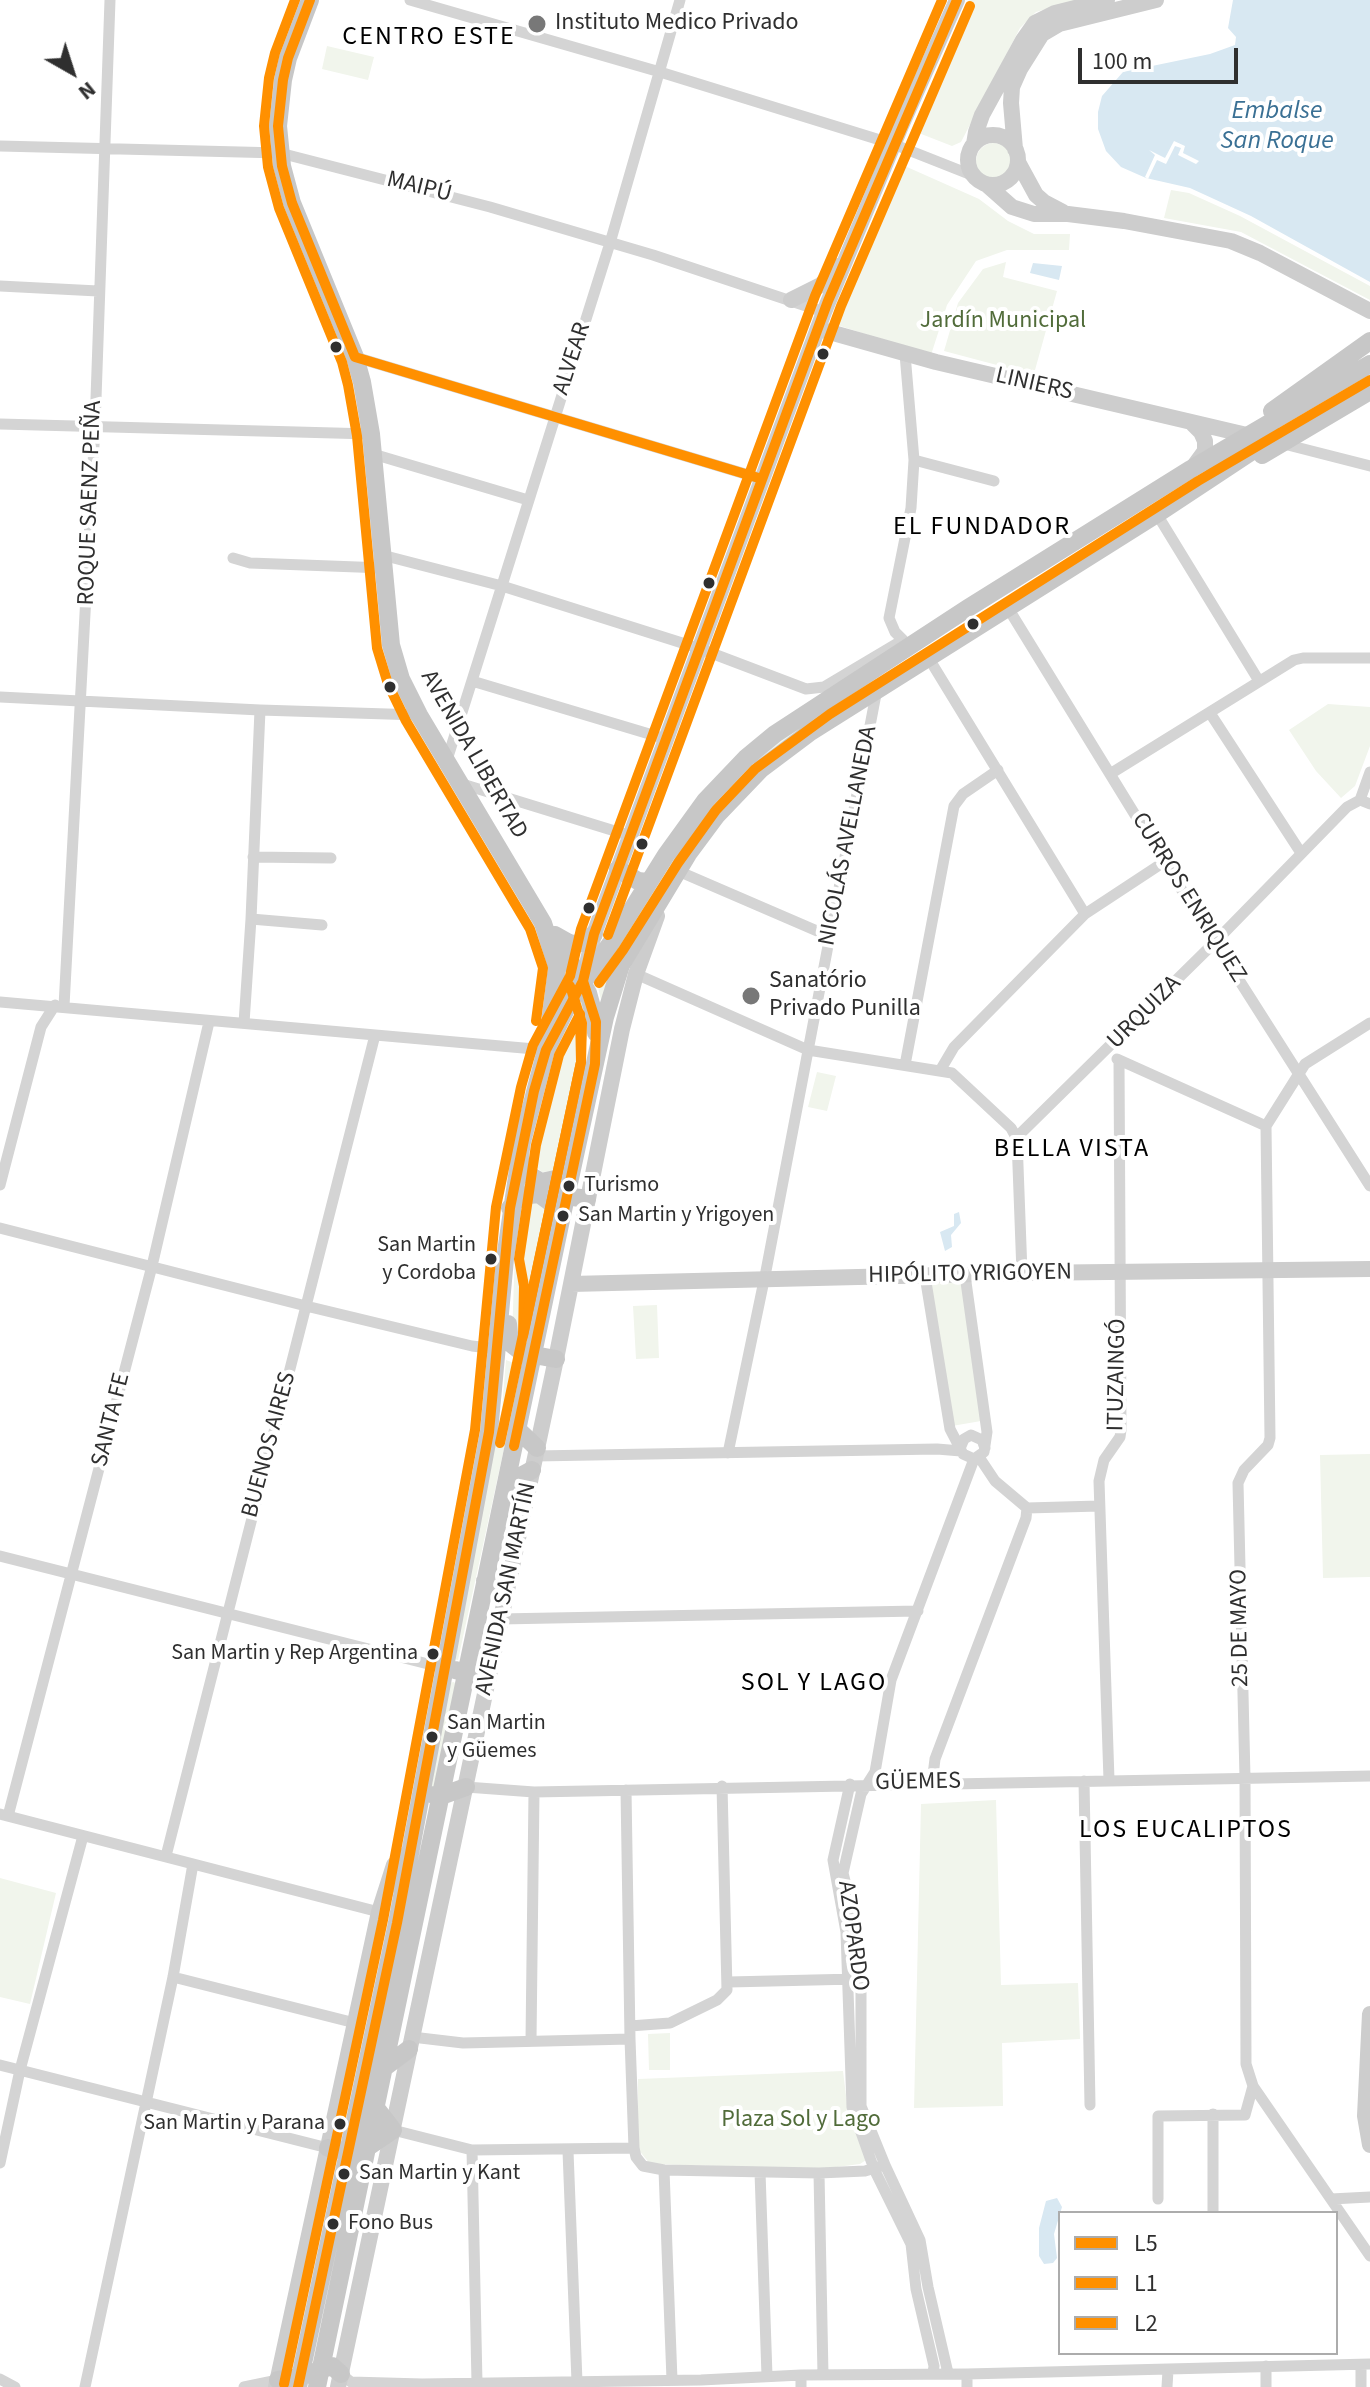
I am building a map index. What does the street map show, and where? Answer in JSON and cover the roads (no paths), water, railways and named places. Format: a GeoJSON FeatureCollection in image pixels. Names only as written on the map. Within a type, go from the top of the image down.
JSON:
{"type":"FeatureCollection","features":[{"type":"Feature","properties":{"kind":"main road","name":"AVENIDA LIBERTAD"},"geometry":{"type":"LineString","coordinates":[[310,0],[283,80],[278,126],[280,153],[292,203],[355,357],[371,434],[388,627],[395,663],[419,715],[457,782],[583,981],[596,1022],[595,1064]]}},
{"type":"Feature","properties":{"kind":"main road"},"geometry":{"type":"LineString","coordinates":[[583,981],[594,934],[824,312],[893,144],[957,0]]}},
{"type":"Feature","properties":{"kind":"main road"},"geometry":{"type":"LineString","coordinates":[[1107,0],[1055,13],[1035,23],[982,115],[976,132],[969,164],[980,180],[1012,207],[1034,214],[1073,215],[1164,227],[1231,241],[1370,311]]}},
{"type":"Feature","properties":{"kind":"main road"},"geometry":{"type":"LineString","coordinates":[[980,180],[993,185],[1007,181],[1016,170],[1012,87],[1042,34],[1059,24],[1156,0]]}},
{"type":"Feature","properties":{"kind":"main road"},"geometry":{"type":"LineString","coordinates":[[974,144],[996,136],[1011,142],[1036,195],[1054,209],[1073,215]]}},
{"type":"Feature","properties":{"kind":"main road"},"geometry":{"type":"LineString","coordinates":[[791,300],[821,285],[849,252]]}},
{"type":"Feature","properties":{"kind":"main road","name":"LINIERS"},"geometry":{"type":"LineString","coordinates":[[819,329],[905,354],[1246,434]]}},
{"type":"Feature","properties":{"kind":"main road"},"geometry":{"type":"LineString","coordinates":[[299,2382],[411,1851],[489,1432],[510,1208],[519,1157],[546,1050],[583,981],[611,943],[658,885],[678,871],[717,815],[761,769],[877,689],[1157,514],[1246,434],[1370,341]]}},
{"type":"Feature","properties":{"kind":"main road"},"geometry":{"type":"LineString","coordinates":[[1246,434],[1370,364]]}},
{"type":"Feature","properties":{"kind":"main road"},"geometry":{"type":"LineString","coordinates":[[1196,477],[1265,442],[1370,377]]}},
{"type":"Feature","properties":{"kind":"main road"},"geometry":{"type":"LineString","coordinates":[[317,2387],[331,2371],[368,2147],[506,1484],[528,1354],[605,1017],[621,965],[658,885],[705,801],[746,758],[822,702],[1146,497],[1284,444],[1370,391]]}},
{"type":"Feature","properties":{"kind":"main road"},"geometry":{"type":"LineString","coordinates":[[1190,421],[1205,441],[1205,451],[1196,477]]}},
{"type":"Feature","properties":{"kind":"main road"},"geometry":{"type":"LineString","coordinates":[[1008,608],[1004,599],[1008,594],[1054,566],[1074,543]]}},
{"type":"Feature","properties":{"kind":"main road"},"geometry":{"type":"LineString","coordinates":[[903,640],[960,607],[968,608]]}},
{"type":"Feature","properties":{"kind":"main road"},"geometry":{"type":"LineString","coordinates":[[877,689],[886,672],[929,644],[947,622]]}},
{"type":"Feature","properties":{"kind":"main road"},"geometry":{"type":"LineString","coordinates":[[618,869],[638,881],[658,885]]}},
{"type":"Feature","properties":{"kind":"main road","name":"AVENIDA SAN MARTÍN"},"geometry":{"type":"LineString","coordinates":[[331,2371],[393,2130],[556,1359],[607,1101],[658,885]]}},
{"type":"Feature","properties":{"kind":"main road","name":"AVENIDA LIBERTAD"},"geometry":{"type":"LineString","coordinates":[[546,1050],[557,967],[549,929]]}},
{"type":"Feature","properties":{"kind":"main road"},"geometry":{"type":"LineString","coordinates":[[549,929],[571,944],[582,943],[594,934]]}},
{"type":"Feature","properties":{"kind":"main road"},"geometry":{"type":"LineString","coordinates":[[588,1096],[607,1101]]}},
{"type":"Feature","properties":{"kind":"main road"},"geometry":{"type":"LineString","coordinates":[[519,1157],[526,1173],[541,1182],[560,1178],[574,1161]]}},
{"type":"Feature","properties":{"kind":"main road"},"geometry":{"type":"LineString","coordinates":[[510,1208],[520,1196],[539,1194],[554,1205],[561,1220]]}},
{"type":"Feature","properties":{"kind":"main road"},"geometry":{"type":"LineString","coordinates":[[566,1196],[587,1199]]}},
{"type":"Feature","properties":{"kind":"main road"},"geometry":{"type":"LineString","coordinates":[[505,1259],[510,1287],[508,1339],[514,1349],[528,1354]]}},
{"type":"Feature","properties":{"kind":"main road","name":"HIPÓLITO YRIGOYEN"},"geometry":{"type":"LineString","coordinates":[[571,1284],[1022,1273],[1370,1269]]}},
{"type":"Feature","properties":{"kind":"main road"},"geometry":{"type":"LineString","coordinates":[[498,1349],[556,1359]]}},
{"type":"Feature","properties":{"kind":"main road"},"geometry":{"type":"LineString","coordinates":[[506,1484],[535,1458],[517,1429]]}},
{"type":"Feature","properties":{"kind":"main road"},"geometry":{"type":"LineString","coordinates":[[485,1581],[504,1600]]}},
{"type":"Feature","properties":{"kind":"main road"},"geometry":{"type":"LineString","coordinates":[[444,1668],[488,1678]]}},
{"type":"Feature","properties":{"kind":"main road"},"geometry":{"type":"LineString","coordinates":[[421,1792],[441,1796],[466,1787]]}},
{"type":"Feature","properties":{"kind":"main road"},"geometry":{"type":"LineString","coordinates":[[331,2371],[299,2382],[277,2384],[379,1912],[394,1865],[411,1851]]}},
{"type":"Feature","properties":{"kind":"main road"},"geometry":{"type":"LineString","coordinates":[[1370,2014],[1365,2100],[1370,2145]]}},
{"type":"Feature","properties":{"kind":"main road"},"geometry":{"type":"LineString","coordinates":[[355,2023],[375,2028]]}},
{"type":"Feature","properties":{"kind":"main road"},"geometry":{"type":"LineString","coordinates":[[385,2067],[411,2043]]}},
{"type":"Feature","properties":{"kind":"main road"},"geometry":{"type":"LineString","coordinates":[[368,2147],[393,2130],[376,2108]]}},
{"type":"Feature","properties":{"kind":"main road"},"geometry":{"type":"LineString","coordinates":[[328,2148],[349,2152]]}},
{"type":"Feature","properties":{"kind":"main road"},"geometry":{"type":"LineString","coordinates":[[320,2284],[324,2293],[314,2344],[315,2351],[331,2371]]}},
{"type":"Feature","properties":{"kind":"street","name":"ROQUE SAENZ PEÑA"},"geometry":{"type":"LineString","coordinates":[[0,1185],[41,1027],[60,1006],[82,700],[110,0]]}},
{"type":"Feature","properties":{"kind":"street"},"geometry":{"type":"LineString","coordinates":[[410,0],[660,72],[893,144],[980,180]]}},
{"type":"Feature","properties":{"kind":"street","name":"ALVEAR"},"geometry":{"type":"LineString","coordinates":[[446,763],[610,243],[680,0]]}},
{"type":"Feature","properties":{"kind":"street","name":"MAIPÚ"},"geometry":{"type":"LineString","coordinates":[[0,146],[280,153],[490,207],[824,312]]}},
{"type":"Feature","properties":{"kind":"street"},"geometry":{"type":"LineString","coordinates":[[0,286],[98,291]]}},
{"type":"Feature","properties":{"kind":"street"},"geometry":{"type":"LineString","coordinates":[[233,558],[250,563],[383,562],[502,586],[698,648],[806,689],[816,689],[839,680],[903,640],[895,632],[889,618],[911,508],[914,460],[905,354]]}},
{"type":"Feature","properties":{"kind":"street"},"geometry":{"type":"LineString","coordinates":[[355,357],[762,479]]}},
{"type":"Feature","properties":{"kind":"street"},"geometry":{"type":"LineString","coordinates":[[0,424],[371,434]]}},
{"type":"Feature","properties":{"kind":"street"},"geometry":{"type":"LineString","coordinates":[[1284,444],[1370,466]]}},
{"type":"Feature","properties":{"kind":"street"},"geometry":{"type":"LineString","coordinates":[[373,454],[528,500]]}},
{"type":"Feature","properties":{"kind":"street"},"geometry":{"type":"LineString","coordinates":[[914,460],[994,481]]}},
{"type":"Feature","properties":{"kind":"street"},"geometry":{"type":"LineString","coordinates":[[1146,497],[1259,681]]}},
{"type":"Feature","properties":{"kind":"street","name":"CURROS ENRIQUEZ"},"geometry":{"type":"LineString","coordinates":[[1008,608],[1164,862],[1370,1186]]}},
{"type":"Feature","properties":{"kind":"street"},"geometry":{"type":"LineString","coordinates":[[928,657],[1085,914]]}},
{"type":"Feature","properties":{"kind":"street"},"geometry":{"type":"LineString","coordinates":[[1110,774],[1294,660],[1370,658]]}},
{"type":"Feature","properties":{"kind":"street"},"geometry":{"type":"LineString","coordinates":[[472,681],[666,739]]}},
{"type":"Feature","properties":{"kind":"street","name":"NICOLÁS AVELLANEDA"},"geometry":{"type":"LineString","coordinates":[[728,1453],[764,1281],[877,689]]}},
{"type":"Feature","properties":{"kind":"street"},"geometry":{"type":"LineString","coordinates":[[0,697],[419,715]]}},
{"type":"Feature","properties":{"kind":"street"},"geometry":{"type":"LineString","coordinates":[[244,1023],[260,710]]}},
{"type":"Feature","properties":{"kind":"street"},"geometry":{"type":"LineString","coordinates":[[1210,713],[1301,853]]}},
{"type":"Feature","properties":{"kind":"street"},"geometry":{"type":"LineString","coordinates":[[905,1065],[954,806],[963,794],[998,770]]}},
{"type":"Feature","properties":{"kind":"street"},"geometry":{"type":"LineString","coordinates":[[1365,802],[1370,772]]}},
{"type":"Feature","properties":{"kind":"street"},"geometry":{"type":"LineString","coordinates":[[457,782],[631,836]]}},
{"type":"Feature","properties":{"kind":"street","name":"URQUIZA"},"geometry":{"type":"LineString","coordinates":[[1017,1139],[1347,807],[1365,802]]}},
{"type":"Feature","properties":{"kind":"street"},"geometry":{"type":"LineString","coordinates":[[253,857],[331,858]]}},
{"type":"Feature","properties":{"kind":"street"},"geometry":{"type":"LineString","coordinates":[[941,1069],[954,1047],[1085,914],[1164,862]]}},
{"type":"Feature","properties":{"kind":"street"},"geometry":{"type":"LineString","coordinates":[[678,871],[831,937]]}},
{"type":"Feature","properties":{"kind":"street"},"geometry":{"type":"LineString","coordinates":[[251,919],[322,925]]}},
{"type":"Feature","properties":{"kind":"street"},"geometry":{"type":"LineString","coordinates":[[636,974],[808,1050],[833,1056],[941,1069],[959,1078],[1011,1128],[1017,1139],[1022,1273]]}},
{"type":"Feature","properties":{"kind":"street"},"geometry":{"type":"LineString","coordinates":[[0,1002],[546,1050]]}},
{"type":"Feature","properties":{"kind":"street","name":"SANTA FE"},"geometry":{"type":"LineString","coordinates":[[4,1815],[72,1576],[152,1266],[209,1022]]}},
{"type":"Feature","properties":{"kind":"street"},"geometry":{"type":"LineString","coordinates":[[1106,1051],[1119,1061],[1266,1126],[1305,1064],[1370,1023]]}},
{"type":"Feature","properties":{"kind":"street","name":"BUENOS AIRES"},"geometry":{"type":"LineString","coordinates":[[166,1856],[375,1035]]}},
{"type":"Feature","properties":{"kind":"street","name":"ITUZAINGÓ"},"geometry":{"type":"LineString","coordinates":[[1109,1780],[1099,1506],[1102,1466],[1121,1430],[1119,1061]]}},
{"type":"Feature","properties":{"kind":"street","name":"25 DE MAYO"},"geometry":{"type":"LineString","coordinates":[[1266,1126],[1270,1438],[1264,1451],[1244,1470],[1238,1483],[1245,1778],[1246,2064],[1253,2086],[1370,2256]]}},
{"type":"Feature","properties":{"kind":"street"},"geometry":{"type":"LineString","coordinates":[[0,1228],[306,1306],[472,1346],[498,1349]]}},
{"type":"Feature","properties":{"kind":"street","name":"AZOPARDO"},"geometry":{"type":"LineString","coordinates":[[948,2373],[920,2240],[880,2167],[861,2106],[861,1979],[855,1920],[843,1873],[861,1794],[875,1772],[891,1680],[987,1432],[965,1275]]}},
{"type":"Feature","properties":{"kind":"street"},"geometry":{"type":"LineString","coordinates":[[925,1276],[950,1429],[966,1457],[979,1454]]}},
{"type":"Feature","properties":{"kind":"street"},"geometry":{"type":"LineString","coordinates":[[961,1448],[964,1439],[971,1435],[979,1437],[979,1454],[995,1481],[1027,1508],[1099,1506]]}},
{"type":"Feature","properties":{"kind":"street"},"geometry":{"type":"LineString","coordinates":[[535,1458],[961,1448]]}},
{"type":"Feature","properties":{"kind":"street"},"geometry":{"type":"LineString","coordinates":[[932,1783],[935,1759],[1026,1518],[1027,1508]]}},
{"type":"Feature","properties":{"kind":"street"},"geometry":{"type":"LineString","coordinates":[[0,1556],[444,1668]]}},
{"type":"Feature","properties":{"kind":"street"},"geometry":{"type":"LineString","coordinates":[[500,1619],[918,1611]]}},
{"type":"Feature","properties":{"kind":"street","name":"GÜEMES"},"geometry":{"type":"LineString","coordinates":[[466,1787],[534,1792],[722,1786],[1370,1776]]}},
{"type":"Feature","properties":{"kind":"street"},"geometry":{"type":"LineString","coordinates":[[1084,1781],[1090,2105]]}},
{"type":"Feature","properties":{"kind":"street","name":"AZOPARDO"},"geometry":{"type":"LineString","coordinates":[[850,1784],[833,1860],[846,1932],[852,2107],[911,2244],[916,2289],[933,2373]]}},
{"type":"Feature","properties":{"kind":"street"},"geometry":{"type":"LineString","coordinates":[[411,2043],[531,2040],[630,2033],[670,2023],[717,2000],[727,1990],[729,1982],[722,1786]]}},
{"type":"Feature","properties":{"kind":"street"},"geometry":{"type":"LineString","coordinates":[[626,1790],[630,2033],[636,2157],[643,2166],[664,2170],[819,2173],[880,2167]]}},
{"type":"Feature","properties":{"kind":"street"},"geometry":{"type":"LineString","coordinates":[[531,2040],[534,1792]]}},
{"type":"Feature","properties":{"kind":"street"},"geometry":{"type":"LineString","coordinates":[[4,1815],[379,1912]]}},
{"type":"Feature","properties":{"kind":"street"},"geometry":{"type":"LineString","coordinates":[[0,2163],[20,2070],[83,1836]]}},
{"type":"Feature","properties":{"kind":"street"},"geometry":{"type":"LineString","coordinates":[[85,2387],[173,1977],[193,1864]]}},
{"type":"Feature","properties":{"kind":"street"},"geometry":{"type":"LineString","coordinates":[[173,1977],[355,2023]]}},
{"type":"Feature","properties":{"kind":"street"},"geometry":{"type":"LineString","coordinates":[[729,1982],[861,1979]]}},
{"type":"Feature","properties":{"kind":"street"},"geometry":{"type":"LineString","coordinates":[[0,2065],[328,2148]]}},
{"type":"Feature","properties":{"kind":"street"},"geometry":{"type":"LineString","coordinates":[[1158,2199],[1158,2116],[1245,2115],[1253,2086]]}},
{"type":"Feature","properties":{"kind":"street"},"geometry":{"type":"LineString","coordinates":[[1213,2114],[1213,2211]]}},
{"type":"Feature","properties":{"kind":"street"},"geometry":{"type":"LineString","coordinates":[[393,2130],[472,2150],[634,2148]]}},
{"type":"Feature","properties":{"kind":"street"},"geometry":{"type":"LineString","coordinates":[[472,2150],[477,2383]]}},
{"type":"Feature","properties":{"kind":"street"},"geometry":{"type":"LineString","coordinates":[[568,2151],[577,2382]]}},
{"type":"Feature","properties":{"kind":"street"},"geometry":{"type":"LineString","coordinates":[[664,2170],[672,2380]]}},
{"type":"Feature","properties":{"kind":"street"},"geometry":{"type":"LineString","coordinates":[[760,2172],[767,2376]]}},
{"type":"Feature","properties":{"kind":"street"},"geometry":{"type":"LineString","coordinates":[[819,2173],[823,2375]]}},
{"type":"Feature","properties":{"kind":"street"},"geometry":{"type":"LineString","coordinates":[[1331,2199],[1370,2197]]}},
{"type":"Feature","properties":{"kind":"street"},"geometry":{"type":"LineString","coordinates":[[331,2371],[351,2382],[422,2385],[608,2384],[672,2380],[701,2384],[767,2376],[801,2381],[823,2375],[948,2373],[967,2381],[1068,2372],[1366,2365],[1361,2387]]}},
{"type":"Feature","properties":{"kind":"street"},"geometry":{"type":"LineString","coordinates":[[1266,2366],[1266,2387]]}},
{"type":"Feature","properties":{"kind":"street"},"geometry":{"type":"LineString","coordinates":[[1167,2387],[1168,2370]]}},
{"type":"Feature","properties":{"kind":"street"},"geometry":{"type":"LineString","coordinates":[[1068,2372],[1068,2387]]}},
{"type":"Feature","properties":{"kind":"street"},"geometry":{"type":"LineString","coordinates":[[894,2373],[894,2387]]}},
{"type":"Feature","properties":{"kind":"street"},"geometry":{"type":"LineString","coordinates":[[0,2379],[15,2387]]}},
{"type":"Feature","properties":{"kind":"street"},"geometry":{"type":"LineString","coordinates":[[244,2387],[277,2384]]}},
{"type":"Feature","properties":{"kind":"water","name":"Embalse San Roque"},"geometry":{"type":"Polygon","coordinates":[[[1233,0],[1370,0],[1370,282],[1251,216],[1190,188],[1146,178],[1121,167],[1106,151],[1098,129],[1102,96],[1123,72],[1210,54],[1235,45],[1236,37],[1228,28],[1233,0]]]}},
{"type":"Feature","properties":{"kind":"water"},"geometry":{"type":"Polygon","coordinates":[[[1033,263],[1062,266],[1059,280],[1030,273],[1033,263]]]}},
{"type":"Feature","properties":{"kind":"water"},"geometry":{"type":"Polygon","coordinates":[[[959,1212],[961,1223],[951,1235],[952,1247],[945,1251],[940,1232],[954,1226],[954,1214],[959,1212]]]}},
{"type":"Feature","properties":{"kind":"water"},"geometry":{"type":"Polygon","coordinates":[[[1057,2198],[1062,2207],[1058,2211],[1054,2234],[1057,2258],[1053,2263],[1044,2264],[1039,2256],[1039,2228],[1046,2201],[1057,2198]]]}},
{"type":"Feature","properties":{"kind":"place","name":"Instituto Medico Privado"},"geometry":{"type":"Point","coordinates":[537,24]}},
{"type":"Feature","properties":{"kind":"place","name":"Sanatório Privado Punilla"},"geometry":{"type":"Point","coordinates":[751,996]}},
{"type":"Feature","properties":{"kind":"place","name":"Turismo"},"geometry":{"type":"Point","coordinates":[569,1186]}},
{"type":"Feature","properties":{"kind":"place","name":"San Martin y Yrigoyen"},"geometry":{"type":"Point","coordinates":[563,1216]}},
{"type":"Feature","properties":{"kind":"place","name":"San Martin y Cordoba"},"geometry":{"type":"Point","coordinates":[491,1259]}},
{"type":"Feature","properties":{"kind":"place","name":"San Martin y Rep Argentina"},"geometry":{"type":"Point","coordinates":[433,1654]}},
{"type":"Feature","properties":{"kind":"place","name":"San Martin y Güemes"},"geometry":{"type":"Point","coordinates":[432,1737]}},
{"type":"Feature","properties":{"kind":"place","name":"San Martin y Parana"},"geometry":{"type":"Point","coordinates":[340,2124]}},
{"type":"Feature","properties":{"kind":"place","name":"San Martin y Kant"},"geometry":{"type":"Point","coordinates":[344,2174]}},
{"type":"Feature","properties":{"kind":"place","name":"Fono Bus"},"geometry":{"type":"Point","coordinates":[333,2224]}},
{"type":"Feature","properties":{"kind":"district","name":"CENTRO ESTE"},"geometry":{"type":"Point","coordinates":[429,38]}},
{"type":"Feature","properties":{"kind":"district","name":"EL FUNDADOR"},"geometry":{"type":"Point","coordinates":[982,528]}},
{"type":"Feature","properties":{"kind":"district","name":"BELLA VISTA"},"geometry":{"type":"Point","coordinates":[1072,1150]}},
{"type":"Feature","properties":{"kind":"district","name":"SOL Y LAGO"},"geometry":{"type":"Point","coordinates":[814,1684]}},
{"type":"Feature","properties":{"kind":"district","name":"LOS EUCALIPTOS"},"geometry":{"type":"Point","coordinates":[1186,1831]}},
{"type":"Feature","properties":{"kind":"park label","name":"Jardín Municipal"},"geometry":{"type":"Point","coordinates":[1003,322]}},
{"type":"Feature","properties":{"kind":"park label","name":"Plaza Sol y Lago"},"geometry":{"type":"Point","coordinates":[801,2121]}}]}
